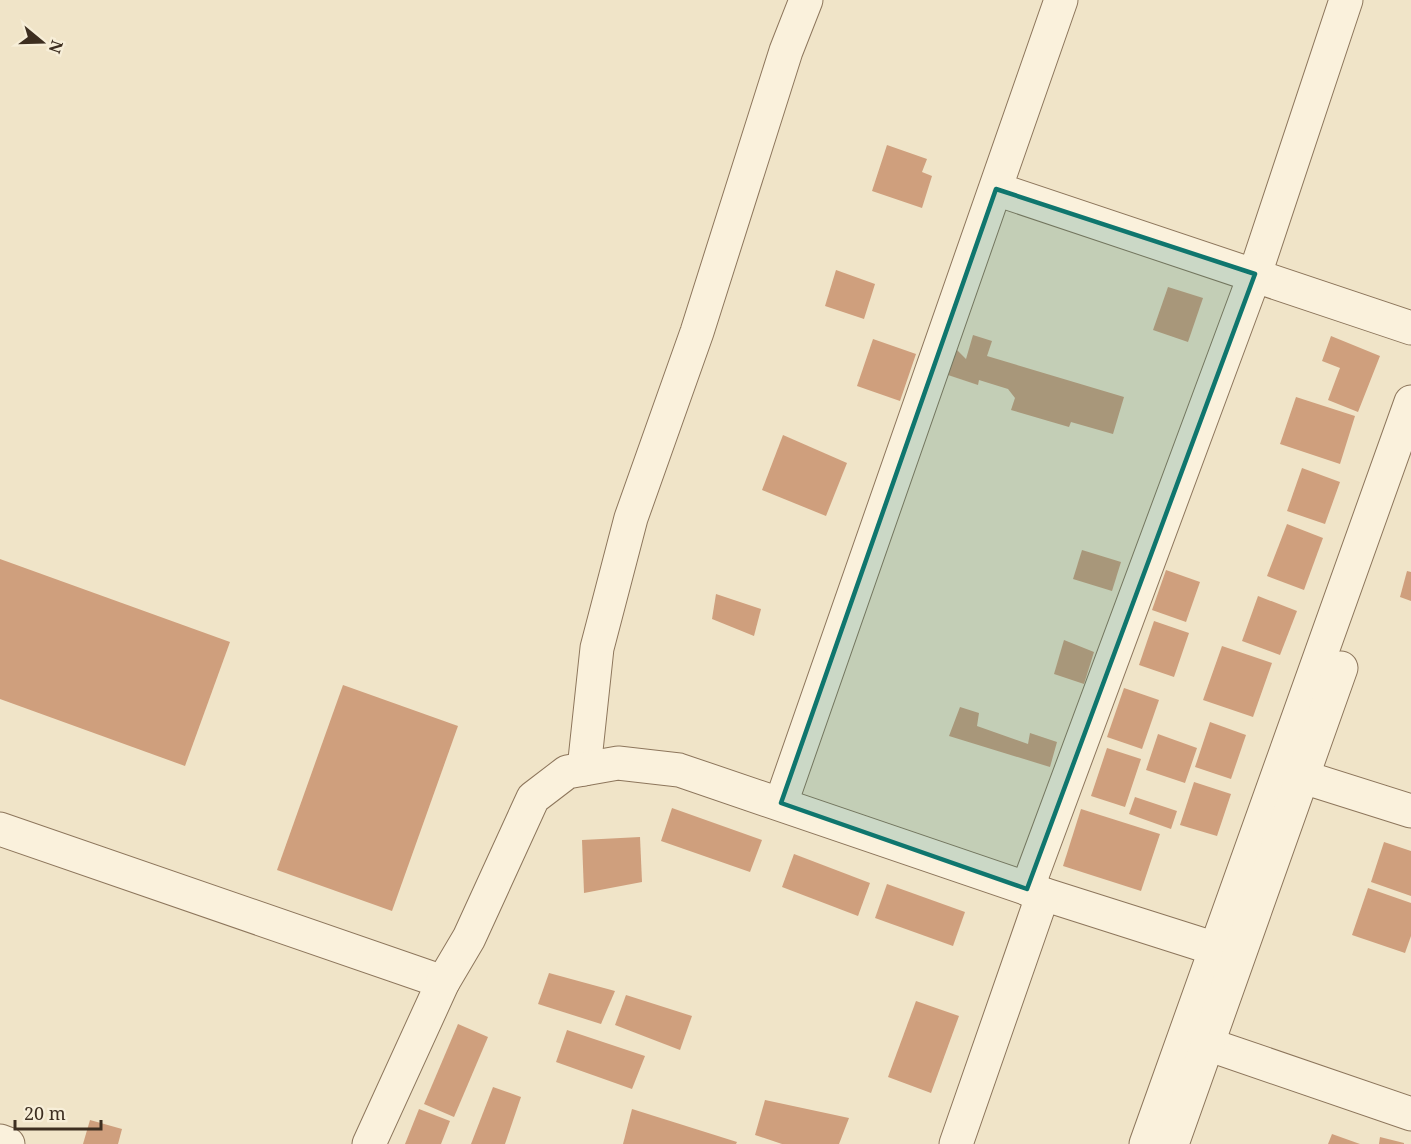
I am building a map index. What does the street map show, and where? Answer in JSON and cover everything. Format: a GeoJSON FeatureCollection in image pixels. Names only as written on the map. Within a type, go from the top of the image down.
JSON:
{"type":"FeatureCollection","features":[{"type":"Feature","properties":{"kind":"street"},"geometry":{"type":"LineString","coordinates":[[584,769],[597,648],[628,528],[697,332],[786,51],[806,0]]}},
{"type":"Feature","properties":{"kind":"street"},"geometry":{"type":"LineString","coordinates":[[781,803],[1061,0]]}},
{"type":"Feature","properties":{"kind":"street"},"geometry":{"type":"LineString","coordinates":[[956,1144],[1035,891],[1255,274],[1346,0]]}},
{"type":"Feature","properties":{"kind":"street"},"geometry":{"type":"LineString","coordinates":[[996,189],[1411,328]]}},
{"type":"Feature","properties":{"kind":"street"},"geometry":{"type":"LineString","coordinates":[[1172,1144],[1207,1044],[1291,773],[1411,402]]}},
{"type":"Feature","properties":{"kind":"street"},"geometry":{"type":"LineString","coordinates":[[1146,1144],[1216,949],[1291,773],[1411,470]]}},
{"type":"Feature","properties":{"kind":"street"},"geometry":{"type":"LineString","coordinates":[[369,1144],[443,982],[469,938],[533,798],[567,772],[618,763],[679,770],[1035,891],[1216,949]]}},
{"type":"Feature","properties":{"kind":"street"},"geometry":{"type":"LineString","coordinates":[[1291,773],[1411,811]]}},
{"type":"Feature","properties":{"kind":"street"},"geometry":{"type":"LineString","coordinates":[[0,829],[443,982]]}},
{"type":"Feature","properties":{"kind":"street"},"geometry":{"type":"LineString","coordinates":[[1207,1044],[1411,1114]]}},
{"type":"Feature","properties":{"kind":"street"},"geometry":{"type":"LineString","coordinates":[[0,1141],[8,1144]]}},
{"type":"Feature","properties":{"kind":"highlighted area"},"geometry":{"type":"Polygon","coordinates":[[[996,189],[1255,274],[1027,889],[781,803],[996,189]]]}},
{"type":"Feature","properties":{"kind":"building"},"geometry":{"type":"Polygon","coordinates":[[[887,145],[927,159],[922,172],[932,176],[922,208],[872,191],[887,145]]]}},
{"type":"Feature","properties":{"kind":"building"},"geometry":{"type":"Polygon","coordinates":[[[836,270],[875,284],[864,319],[825,306],[836,270]]]}},
{"type":"Feature","properties":{"kind":"building"},"geometry":{"type":"Polygon","coordinates":[[[1168,287],[1203,298],[1188,342],[1153,330],[1168,287]]]}},
{"type":"Feature","properties":{"kind":"building"},"geometry":{"type":"Polygon","coordinates":[[[973,335],[992,341],[987,356],[1124,397],[1113,434],[1071,422],[1069,427],[1011,410],[1015,398],[1008,389],[979,380],[978,385],[948,375],[956,349],[966,359],[973,335]]]}},
{"type":"Feature","properties":{"kind":"building"},"geometry":{"type":"Polygon","coordinates":[[[1331,336],[1380,356],[1358,412],[1328,400],[1340,368],[1322,361],[1331,336]]]}},
{"type":"Feature","properties":{"kind":"building"},"geometry":{"type":"Polygon","coordinates":[[[873,339],[916,354],[900,401],[857,386],[873,339]]]}},
{"type":"Feature","properties":{"kind":"building"},"geometry":{"type":"Polygon","coordinates":[[[1296,397],[1355,416],[1340,464],[1280,444],[1296,397]]]}},
{"type":"Feature","properties":{"kind":"building"},"geometry":{"type":"Polygon","coordinates":[[[783,435],[847,463],[826,516],[762,490],[783,435]]]}},
{"type":"Feature","properties":{"kind":"building"},"geometry":{"type":"Polygon","coordinates":[[[1302,468],[1340,482],[1325,524],[1287,511],[1302,468]]]}},
{"type":"Feature","properties":{"kind":"building"},"geometry":{"type":"Polygon","coordinates":[[[1287,524],[1323,538],[1304,590],[1267,576],[1287,524]]]}},
{"type":"Feature","properties":{"kind":"building"},"geometry":{"type":"Polygon","coordinates":[[[1082,550],[1121,562],[1112,591],[1073,579],[1082,550]]]}},
{"type":"Feature","properties":{"kind":"building"},"geometry":{"type":"Polygon","coordinates":[[[0,559],[230,642],[185,766],[0,699],[0,559]]]}},
{"type":"Feature","properties":{"kind":"building"},"geometry":{"type":"Polygon","coordinates":[[[1166,570],[1200,582],[1186,622],[1152,610],[1166,570]]]}},
{"type":"Feature","properties":{"kind":"building"},"geometry":{"type":"Polygon","coordinates":[[[1407,571],[1411,572],[1411,601],[1400,597],[1407,571]]]}},
{"type":"Feature","properties":{"kind":"building"},"geometry":{"type":"Polygon","coordinates":[[[716,594],[761,609],[754,636],[712,619],[716,594]]]}},
{"type":"Feature","properties":{"kind":"building"},"geometry":{"type":"Polygon","coordinates":[[[1258,596],[1297,611],[1280,655],[1242,641],[1258,596]]]}},
{"type":"Feature","properties":{"kind":"building"},"geometry":{"type":"Polygon","coordinates":[[[1154,621],[1189,633],[1174,677],[1139,665],[1154,621]]]}},
{"type":"Feature","properties":{"kind":"building"},"geometry":{"type":"Polygon","coordinates":[[[1064,640],[1094,652],[1084,684],[1054,674],[1064,640]]]}},
{"type":"Feature","properties":{"kind":"building"},"geometry":{"type":"Polygon","coordinates":[[[1222,646],[1272,663],[1253,717],[1203,700],[1222,646]]]}},
{"type":"Feature","properties":{"kind":"building"},"geometry":{"type":"Polygon","coordinates":[[[343,685],[458,726],[392,911],[277,870],[343,685]]]}},
{"type":"Feature","properties":{"kind":"building"},"geometry":{"type":"Polygon","coordinates":[[[1124,688],[1159,700],[1142,749],[1107,737],[1124,688]]]}},
{"type":"Feature","properties":{"kind":"building"},"geometry":{"type":"Polygon","coordinates":[[[960,707],[979,713],[977,726],[1028,744],[1030,733],[1057,742],[1050,767],[949,736],[960,707]]]}},
{"type":"Feature","properties":{"kind":"building"},"geometry":{"type":"Polygon","coordinates":[[[1210,722],[1246,735],[1231,779],[1195,767],[1210,722]]]}},
{"type":"Feature","properties":{"kind":"building"},"geometry":{"type":"Polygon","coordinates":[[[1158,734],[1197,748],[1185,783],[1146,770],[1158,734]]]}},
{"type":"Feature","properties":{"kind":"building"},"geometry":{"type":"Polygon","coordinates":[[[1107,748],[1141,759],[1125,807],[1091,796],[1107,748]]]}},
{"type":"Feature","properties":{"kind":"building"},"geometry":{"type":"Polygon","coordinates":[[[1194,782],[1231,794],[1217,836],[1180,825],[1194,782]]]}},
{"type":"Feature","properties":{"kind":"building"},"geometry":{"type":"Polygon","coordinates":[[[1135,797],[1177,811],[1171,829],[1129,814],[1135,797]]]}},
{"type":"Feature","properties":{"kind":"building"},"geometry":{"type":"Polygon","coordinates":[[[672,808],[762,840],[750,872],[661,841],[672,808]]]}},
{"type":"Feature","properties":{"kind":"building"},"geometry":{"type":"Polygon","coordinates":[[[1081,809],[1160,834],[1141,891],[1063,866],[1081,809]]]}},
{"type":"Feature","properties":{"kind":"building"},"geometry":{"type":"Polygon","coordinates":[[[640,837],[642,882],[584,893],[582,840],[640,837]]]}},
{"type":"Feature","properties":{"kind":"building"},"geometry":{"type":"Polygon","coordinates":[[[1384,842],[1411,851],[1411,896],[1371,882],[1384,842]]]}},
{"type":"Feature","properties":{"kind":"building"},"geometry":{"type":"Polygon","coordinates":[[[794,854],[870,883],[858,916],[782,887],[794,854]]]}},
{"type":"Feature","properties":{"kind":"building"},"geometry":{"type":"Polygon","coordinates":[[[887,884],[965,912],[953,946],[875,918],[887,884]]]}},
{"type":"Feature","properties":{"kind":"building"},"geometry":{"type":"Polygon","coordinates":[[[1368,888],[1411,903],[1411,936],[1405,953],[1352,935],[1368,888]]]}},
{"type":"Feature","properties":{"kind":"building"},"geometry":{"type":"Polygon","coordinates":[[[549,973],[615,991],[601,1024],[538,1004],[549,973]]]}},
{"type":"Feature","properties":{"kind":"building"},"geometry":{"type":"Polygon","coordinates":[[[626,995],[692,1016],[680,1050],[615,1025],[626,995]]]}},
{"type":"Feature","properties":{"kind":"building"},"geometry":{"type":"Polygon","coordinates":[[[916,1001],[959,1016],[931,1093],[888,1077],[916,1001]]]}},
{"type":"Feature","properties":{"kind":"building"},"geometry":{"type":"Polygon","coordinates":[[[458,1024],[488,1037],[454,1117],[424,1104],[458,1024]]]}},
{"type":"Feature","properties":{"kind":"building"},"geometry":{"type":"Polygon","coordinates":[[[567,1030],[645,1056],[632,1089],[556,1062],[567,1030]]]}},
{"type":"Feature","properties":{"kind":"building"},"geometry":{"type":"Polygon","coordinates":[[[493,1087],[521,1097],[505,1144],[471,1144],[493,1087]]]}},
{"type":"Feature","properties":{"kind":"building"},"geometry":{"type":"Polygon","coordinates":[[[765,1100],[849,1118],[839,1144],[782,1144],[755,1135],[765,1100]]]}},
{"type":"Feature","properties":{"kind":"building"},"geometry":{"type":"Polygon","coordinates":[[[419,1109],[450,1121],[441,1144],[405,1144],[419,1109]]]}},
{"type":"Feature","properties":{"kind":"building"},"geometry":{"type":"Polygon","coordinates":[[[632,1109],[737,1142],[736,1144],[623,1144],[632,1109]]]}},
{"type":"Feature","properties":{"kind":"building"},"geometry":{"type":"Polygon","coordinates":[[[90,1120],[122,1129],[118,1144],[83,1144],[90,1120]]]}},
{"type":"Feature","properties":{"kind":"building"},"geometry":{"type":"Polygon","coordinates":[[[1332,1134],[1360,1144],[1328,1144],[1332,1134]]]}},
{"type":"Feature","properties":{"kind":"building"},"geometry":{"type":"Polygon","coordinates":[[[1380,1137],[1404,1143],[1404,1144],[1379,1144],[1380,1137]]]}}]}
